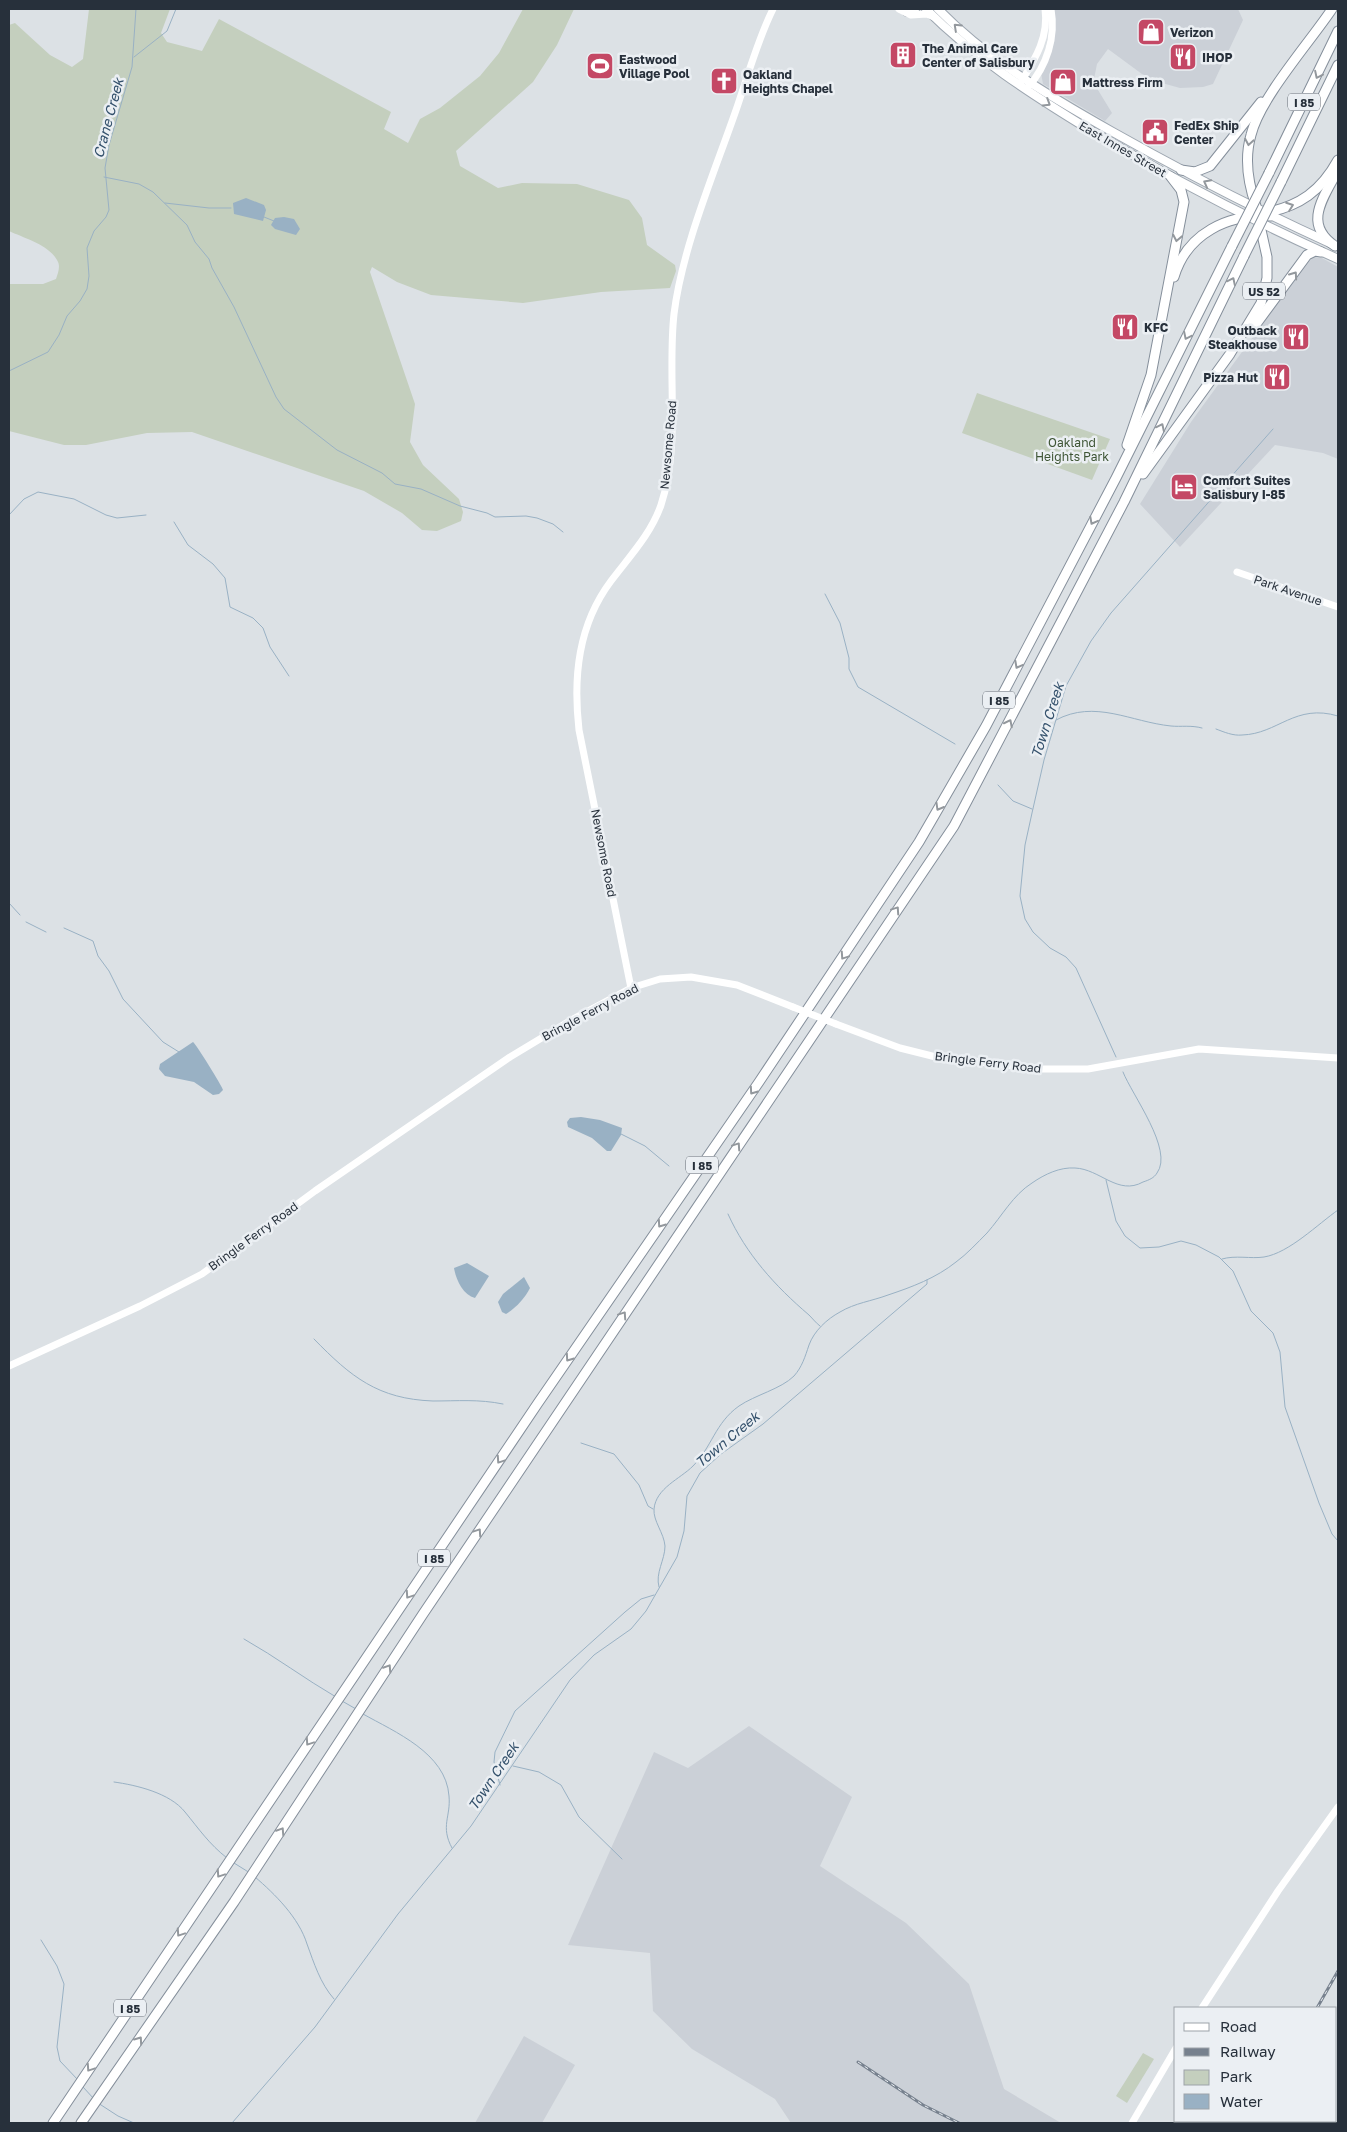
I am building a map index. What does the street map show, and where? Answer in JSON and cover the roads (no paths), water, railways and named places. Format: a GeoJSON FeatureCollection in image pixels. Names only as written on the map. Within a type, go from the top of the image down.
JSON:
{"type":"FeatureCollection","features":[{"type":"Feature","properties":{"kind":"highway"},"geometry":{"type":"LineString","coordinates":[[1258,216],[1247,169],[1250,135],[1265,104],[1332,9]]}},
{"type":"Feature","properties":{"kind":"highway","name":"I 85"},"geometry":{"type":"LineString","coordinates":[[52,2123],[534,1408],[759,1082],[919,842],[986,726],[1116,478],[1338,31]]}},
{"type":"Feature","properties":{"kind":"highway"},"geometry":{"type":"LineString","coordinates":[[1181,170],[1195,172],[1210,166],[1299,55]]}},
{"type":"Feature","properties":{"kind":"highway","name":"I 85"},"geometry":{"type":"LineString","coordinates":[[81,2123],[234,1902],[582,1377],[954,826],[1124,502],[1338,65]]}},
{"type":"Feature","properties":{"kind":"highway"},"geometry":{"type":"LineString","coordinates":[[1160,332],[1176,271],[1187,249],[1199,236],[1217,225],[1292,206],[1310,196],[1325,181],[1338,160]]}},
{"type":"Feature","properties":{"kind":"highway"},"geometry":{"type":"LineString","coordinates":[[1337,246],[1320,232],[1317,219],[1338,169]]}},
{"type":"Feature","properties":{"kind":"highway"},"geometry":{"type":"LineString","coordinates":[[1116,478],[1149,385],[1160,332],[1184,200],[1181,190],[1171,177]]}},
{"type":"Feature","properties":{"kind":"highway","name":"US 52"},"geometry":{"type":"LineString","coordinates":[[1124,502],[1169,435],[1220,368],[1253,318],[1263,295],[1267,261],[1258,216]]}},
{"type":"Feature","properties":{"kind":"highway"},"geometry":{"type":"LineString","coordinates":[[1220,368],[1272,304],[1307,256],[1315,251],[1322,252]]}},
{"type":"Feature","properties":{"kind":"main road"},"geometry":{"type":"LineString","coordinates":[[903,10],[915,9]]}},
{"type":"Feature","properties":{"kind":"main road","name":"East Innes Street"},"geometry":{"type":"LineString","coordinates":[[926,9],[975,54],[1023,88],[1171,177],[1258,216],[1337,246]]}},
{"type":"Feature","properties":{"kind":"main road","name":"East Innes Street"},"geometry":{"type":"LineString","coordinates":[[938,9],[980,46],[1031,83],[1258,216],[1338,260]]}},
{"type":"Feature","properties":{"kind":"street","name":"Newsome Road"},"geometry":{"type":"LineString","coordinates":[[631,988],[579,730],[577,692],[583,636],[595,604],[648,533],[662,504],[671,440],[674,317],[678,288],[694,234],[773,9]]}},
{"type":"Feature","properties":{"kind":"street"},"geometry":{"type":"LineString","coordinates":[[1045,9],[1044,37],[1021,82],[1023,88],[1031,83],[1046,58],[1051,45],[1053,29],[1052,9]]}},
{"type":"Feature","properties":{"kind":"street"},"geometry":{"type":"LineString","coordinates":[[903,10],[913,15],[926,14],[935,17]]}},
{"type":"Feature","properties":{"kind":"street","name":"Park Avenue"},"geometry":{"type":"LineString","coordinates":[[1237,572],[1338,607]]}},
{"type":"Feature","properties":{"kind":"street","name":"Bringle Ferry Road"},"geometry":{"type":"LineString","coordinates":[[9,1366],[140,1306],[202,1274],[330,1180],[510,1057],[573,1018],[631,988],[660,979],[700,978],[737,985],[900,1048],[936,1056],[1042,1069],[1088,1069],[1199,1049],[1338,1058]]}},
{"type":"Feature","properties":{"kind":"street"},"geometry":{"type":"LineString","coordinates":[[1203,2007],[1278,1891],[1338,1807]]}},
{"type":"Feature","properties":{"kind":"street"},"geometry":{"type":"LineString","coordinates":[[1132,2123],[1174,2051]]}},
{"type":"Feature","properties":{"kind":"water"},"geometry":{"type":"Polygon","coordinates":[[[246,198],[264,205],[266,210],[263,221],[234,214],[233,203],[246,198]]]}},
{"type":"Feature","properties":{"kind":"water"},"geometry":{"type":"Polygon","coordinates":[[[275,218],[294,219],[300,229],[296,235],[275,229],[271,225],[275,218]]]}},
{"type":"Feature","properties":{"kind":"water"},"geometry":{"type":"Polygon","coordinates":[[[193,1042],[222,1087],[223,1090],[219,1094],[213,1095],[194,1082],[165,1076],[159,1069],[160,1064],[193,1042]]]}},
{"type":"Feature","properties":{"kind":"water"},"geometry":{"type":"Polygon","coordinates":[[[581,1117],[600,1120],[622,1128],[621,1135],[611,1151],[607,1151],[592,1138],[568,1127],[567,1122],[570,1118],[581,1117]]]}},
{"type":"Feature","properties":{"kind":"water"},"geometry":{"type":"Polygon","coordinates":[[[467,1263],[489,1276],[475,1298],[467,1294],[458,1282],[455,1273],[454,1268],[467,1263]]]}},
{"type":"Feature","properties":{"kind":"water"},"geometry":{"type":"Polygon","coordinates":[[[524,1277],[530,1288],[528,1292],[513,1309],[506,1314],[502,1312],[498,1302],[503,1294],[524,1277]]]}},
{"type":"Feature","properties":{"kind":"waterway","name":"Crane Creek"},"geometry":{"type":"LineString","coordinates":[[9,371],[48,352],[59,335],[67,316],[80,301],[87,289],[89,276],[87,248],[94,231],[106,217],[109,210],[105,168],[109,145],[132,67],[136,9]]}},
{"type":"Feature","properties":{"kind":"waterway"},"geometry":{"type":"LineString","coordinates":[[134,57],[167,31],[176,9]]}},
{"type":"Feature","properties":{"kind":"waterway"},"geometry":{"type":"LineString","coordinates":[[104,177],[139,184],[153,192],[187,225],[195,242],[209,259],[234,307],[276,397],[284,409],[337,450],[382,473],[395,484],[421,489],[460,506],[495,517],[526,516],[537,518],[553,524],[563,532]]}},
{"type":"Feature","properties":{"kind":"waterway"},"geometry":{"type":"LineString","coordinates":[[165,203],[209,208],[231,208]]}},
{"type":"Feature","properties":{"kind":"waterway"},"geometry":{"type":"LineString","coordinates":[[264,217],[274,221]]}},
{"type":"Feature","properties":{"kind":"waterway","name":"Town Creek"},"geometry":{"type":"LineString","coordinates":[[1116,1057],[1076,968],[1066,957],[1050,948],[1033,932],[1025,919],[1020,896],[1025,845],[1044,760],[1066,686],[1091,641],[1111,613],[1273,429]]}},
{"type":"Feature","properties":{"kind":"waterway"},"geometry":{"type":"LineString","coordinates":[[9,515],[24,499],[38,492],[74,499],[106,515],[117,518],[146,515]]}},
{"type":"Feature","properties":{"kind":"waterway"},"geometry":{"type":"LineString","coordinates":[[174,522],[188,545],[213,564],[225,578],[230,607],[253,618],[263,628],[270,647],[289,676]]}},
{"type":"Feature","properties":{"kind":"waterway"},"geometry":{"type":"LineString","coordinates":[[825,594],[840,623],[849,658],[849,669],[858,687],[955,744]]}},
{"type":"Feature","properties":{"kind":"waterway"},"geometry":{"type":"LineString","coordinates":[[1056,720],[1070,714],[1099,712],[1156,724],[1202,728]]}},
{"type":"Feature","properties":{"kind":"waterway"},"geometry":{"type":"LineString","coordinates":[[1216,729],[1242,735],[1266,730],[1287,720],[1310,713],[1338,716]]}},
{"type":"Feature","properties":{"kind":"waterway"},"geometry":{"type":"LineString","coordinates":[[998,785],[1013,801],[1032,809]]}},
{"type":"Feature","properties":{"kind":"waterway"},"geometry":{"type":"LineString","coordinates":[[9,903],[20,915]]}},
{"type":"Feature","properties":{"kind":"waterway"},"geometry":{"type":"LineString","coordinates":[[26,922],[46,932]]}},
{"type":"Feature","properties":{"kind":"waterway"},"geometry":{"type":"LineString","coordinates":[[64,928],[93,941],[98,956],[109,971],[123,999],[163,1042],[179,1052]]}},
{"type":"Feature","properties":{"kind":"waterway"},"geometry":{"type":"LineString","coordinates":[[659,1587],[658,1577],[665,1546],[654,1514],[659,1495],[669,1484],[693,1466],[705,1451],[724,1420],[731,1413],[745,1402],[782,1385],[794,1376],[805,1358],[814,1335],[826,1322],[846,1309],[915,1285],[948,1268],[964,1256],[987,1233],[1019,1193],[1047,1174],[1064,1169],[1084,1169],[1109,1181],[1125,1186],[1149,1180],[1156,1175],[1161,1163],[1156,1137],[1123,1072]]}},
{"type":"Feature","properties":{"kind":"waterway"},"geometry":{"type":"LineString","coordinates":[[621,1134],[645,1146],[669,1166]]}},
{"type":"Feature","properties":{"kind":"waterway"},"geometry":{"type":"LineString","coordinates":[[1106,1180],[1116,1221],[1125,1236],[1140,1248],[1159,1247],[1181,1241],[1196,1245],[1219,1257],[1233,1271],[1251,1311],[1273,1333],[1280,1352],[1285,1407],[1319,1503],[1332,1534],[1338,1541]]}},
{"type":"Feature","properties":{"kind":"waterway"},"geometry":{"type":"LineString","coordinates":[[1222,1259],[1232,1257],[1264,1257],[1274,1254],[1293,1244],[1338,1210]]}},
{"type":"Feature","properties":{"kind":"waterway"},"geometry":{"type":"LineString","coordinates":[[728,1214],[743,1243],[762,1269],[820,1326]]}},
{"type":"Feature","properties":{"kind":"waterway","name":"Town Creek"},"geometry":{"type":"LineString","coordinates":[[232,2123],[315,2027],[398,1914],[471,1826],[570,1680],[594,1655],[631,1629],[646,1611],[677,1557],[684,1531],[687,1496],[700,1473],[721,1454],[763,1424],[927,1284],[927,1280]]}},
{"type":"Feature","properties":{"kind":"waterway"},"geometry":{"type":"LineString","coordinates":[[314,1339],[353,1375],[381,1391],[414,1399],[477,1401],[503,1404]]}},
{"type":"Feature","properties":{"kind":"waterway"},"geometry":{"type":"LineString","coordinates":[[581,1443],[614,1454],[639,1485],[648,1506],[653,1509]]}},
{"type":"Feature","properties":{"kind":"waterway"},"geometry":{"type":"LineString","coordinates":[[500,1785],[494,1762],[495,1752],[515,1711],[625,1612],[641,1599],[654,1595]]}},
{"type":"Feature","properties":{"kind":"waterway"},"geometry":{"type":"LineString","coordinates":[[244,1639],[336,1697]]}},
{"type":"Feature","properties":{"kind":"waterway"},"geometry":{"type":"LineString","coordinates":[[342,1701],[356,1709]]}},
{"type":"Feature","properties":{"kind":"waterway"},"geometry":{"type":"LineString","coordinates":[[363,1714],[417,1746],[439,1768],[446,1781],[449,1796],[446,1827],[452,1848]]}},
{"type":"Feature","properties":{"kind":"waterway"},"geometry":{"type":"LineString","coordinates":[[513,1766],[539,1772],[561,1785],[579,1817],[622,1859]]}},
{"type":"Feature","properties":{"kind":"waterway"},"geometry":{"type":"LineString","coordinates":[[114,1782],[152,1791],[179,1805],[209,1842],[227,1858]]}},
{"type":"Feature","properties":{"kind":"waterway"},"geometry":{"type":"LineString","coordinates":[[234,1863],[250,1873]]}},
{"type":"Feature","properties":{"kind":"waterway"},"geometry":{"type":"LineString","coordinates":[[255,1877],[278,1899],[298,1925],[321,1980],[334,1999]]}},
{"type":"Feature","properties":{"kind":"waterway"},"geometry":{"type":"LineString","coordinates":[[41,1940],[57,1966],[64,1984],[57,2047],[60,2061],[78,2080]]}},
{"type":"Feature","properties":{"kind":"waterway"},"geometry":{"type":"LineString","coordinates":[[83,2087],[94,2099]]}},
{"type":"Feature","properties":{"kind":"waterway"},"geometry":{"type":"LineString","coordinates":[[98,2103],[118,2116],[134,2123]]}},
{"type":"Feature","properties":{"kind":"railway"},"geometry":{"type":"LineString","coordinates":[[1318,2007],[1338,1971]]}},
{"type":"Feature","properties":{"kind":"railway"},"geometry":{"type":"LineString","coordinates":[[858,2062],[923,2105],[959,2123]]}},
{"type":"Feature","properties":{"kind":"place","name":"Verizon"},"geometry":{"type":"Point","coordinates":[1151,32]}},
{"type":"Feature","properties":{"kind":"place","name":"The Animal Care Center of Salisbury"},"geometry":{"type":"Point","coordinates":[903,55]}},
{"type":"Feature","properties":{"kind":"place","name":"IHOP"},"geometry":{"type":"Point","coordinates":[1183,57]}},
{"type":"Feature","properties":{"kind":"place","name":"Eastwood Village Pool"},"geometry":{"type":"Point","coordinates":[600,66]}},
{"type":"Feature","properties":{"kind":"place","name":"Oakland Heights Chapel"},"geometry":{"type":"Point","coordinates":[724,81]}},
{"type":"Feature","properties":{"kind":"place","name":"Mattress Firm"},"geometry":{"type":"Point","coordinates":[1063,82]}},
{"type":"Feature","properties":{"kind":"place","name":"FedEx Ship Center"},"geometry":{"type":"Point","coordinates":[1155,132]}},
{"type":"Feature","properties":{"kind":"place","name":"KFC"},"geometry":{"type":"Point","coordinates":[1125,327]}},
{"type":"Feature","properties":{"kind":"place","name":"Outback Steakhouse"},"geometry":{"type":"Point","coordinates":[1296,337]}},
{"type":"Feature","properties":{"kind":"place","name":"Pizza Hut"},"geometry":{"type":"Point","coordinates":[1277,377]}},
{"type":"Feature","properties":{"kind":"place","name":"Comfort Suites Salisbury I-85"},"geometry":{"type":"Point","coordinates":[1184,487]}},
{"type":"Feature","properties":{"kind":"park label","name":"Oakland Heights Park"},"geometry":{"type":"Point","coordinates":[1072,449]}}]}
